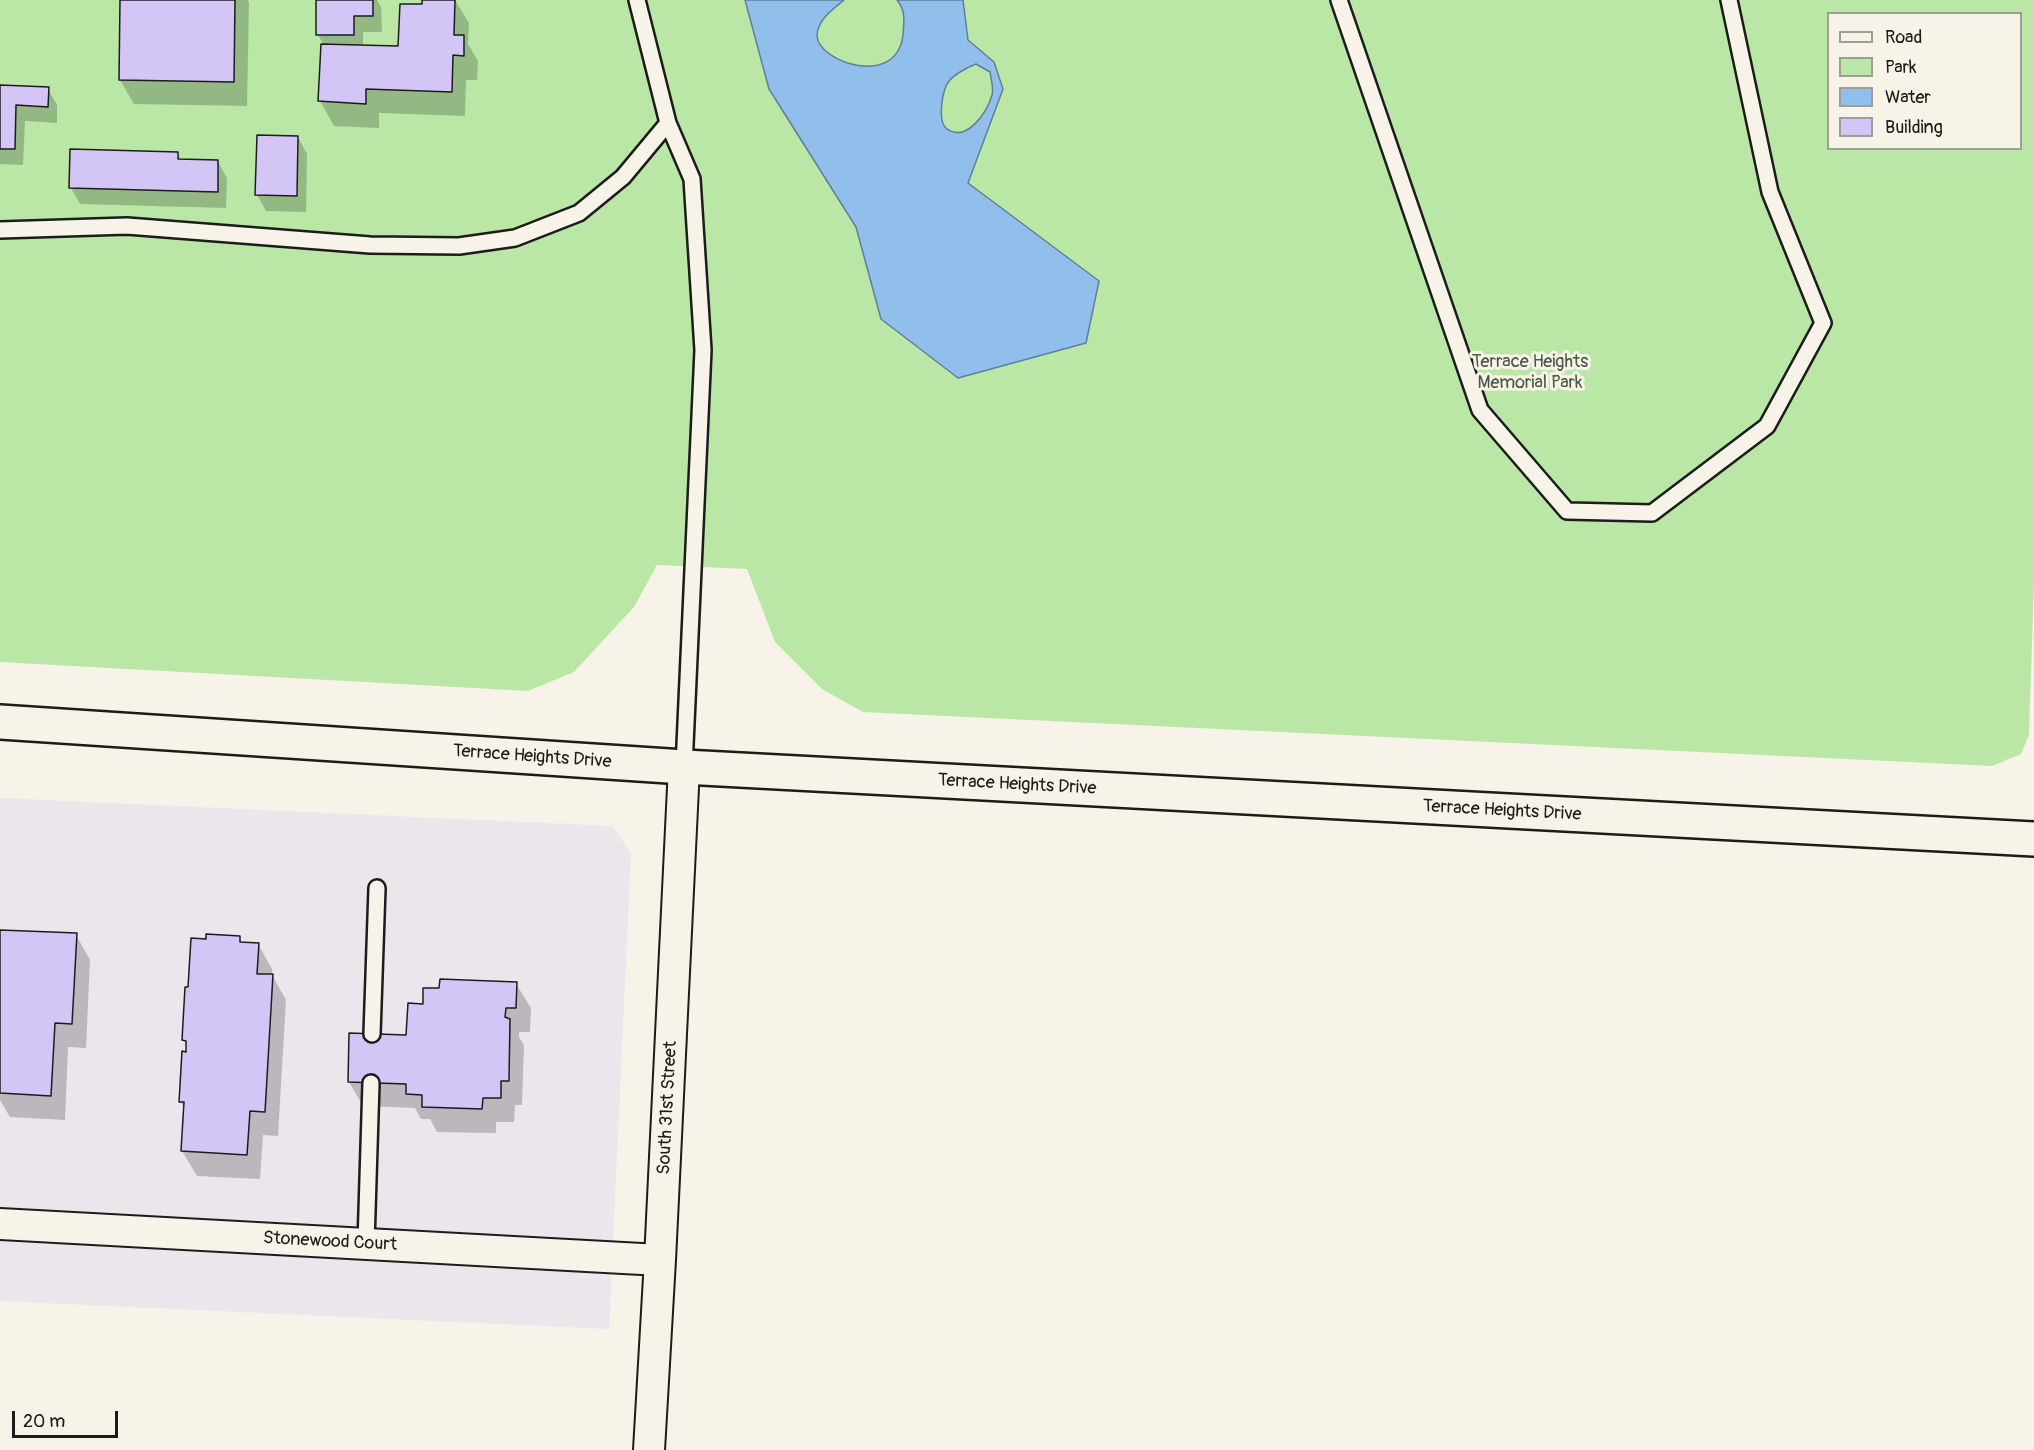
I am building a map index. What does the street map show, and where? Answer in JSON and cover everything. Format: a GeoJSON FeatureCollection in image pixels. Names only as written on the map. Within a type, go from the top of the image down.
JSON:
{"type":"FeatureCollection","features":[{"type":"Feature","properties":{"kind":"main road","name":"Terrace Heights Drive"},"geometry":{"type":"LineString","coordinates":[[0,722],[684,767],[2034,839]]}},
{"type":"Feature","properties":{"kind":"street","name":"South 31st Street"},"geometry":{"type":"LineString","coordinates":[[648,1450],[660,1260],[684,767]]}},
{"type":"Feature","properties":{"kind":"street","name":"Stonewood Court"},"geometry":{"type":"LineString","coordinates":[[0,1224],[660,1260]]}},
{"type":"Feature","properties":{"kind":"lane"},"geometry":{"type":"LineString","coordinates":[[637,0],[668,123],[692,179],[703,350],[684,767]]}},
{"type":"Feature","properties":{"kind":"lane"},"geometry":{"type":"LineString","coordinates":[[1339,0],[1479,410],[1567,511],[1652,513],[1767,426],[1823,323],[1770,192],[1729,0]]}},
{"type":"Feature","properties":{"kind":"lane"},"geometry":{"type":"LineString","coordinates":[[0,230],[127,226],[370,245],[459,246],[515,238],[579,213],[622,177],[668,123]]}},
{"type":"Feature","properties":{"kind":"lane"},"geometry":{"type":"LineString","coordinates":[[372,1034],[377,888]]}},
{"type":"Feature","properties":{"kind":"lane"},"geometry":{"type":"LineString","coordinates":[[366,1243],[371,1083]]}},
{"type":"Feature","properties":{"kind":"shaded area"},"geometry":{"type":"Polygon","coordinates":[[[0,798],[612,826],[631,852],[609,1329],[0,1301],[0,798]]]}},
{"type":"Feature","properties":{"kind":"green space","name":"Terrace Heights Memorial Park"},"geometry":{"type":"Polygon","coordinates":[[[0,0],[2034,0],[2034,582],[2029,735],[2021,754],[1992,766],[863,712],[822,689],[775,642],[747,569],[657,565],[634,607],[574,672],[528,691],[0,662],[0,0]]]}},
{"type":"Feature","properties":{"kind":"water"},"geometry":{"type":"Polygon","coordinates":[[[745,0],[844,0],[826,15],[820,25],[817,36],[821,46],[830,55],[844,62],[858,66],[874,66],[887,61],[898,51],[904,21],[902,8],[897,0],[963,0],[968,40],[994,62],[1003,89],[968,183],[1099,281],[1086,343],[958,378],[881,319],[856,227],[769,89],[745,0]],[[976,64],[949,81],[944,91],[941,113],[947,129],[962,132],[969,129],[981,117],[993,93],[990,72],[976,64]]]}},
{"type":"Feature","properties":{"kind":"building"},"geometry":{"type":"Polygon","coordinates":[[[120,0],[235,0],[234,82],[119,80],[120,0]]]}},
{"type":"Feature","properties":{"kind":"building"},"geometry":{"type":"Polygon","coordinates":[[[316,0],[373,0],[373,16],[354,16],[354,35],[316,35],[316,0]]]}},
{"type":"Feature","properties":{"kind":"building"},"geometry":{"type":"Polygon","coordinates":[[[422,0],[455,0],[454,35],[464,35],[464,56],[453,55],[452,92],[366,89],[366,104],[318,101],[321,44],[398,46],[400,4],[422,4],[422,0]]]}},
{"type":"Feature","properties":{"kind":"building"},"geometry":{"type":"Polygon","coordinates":[[[0,85],[49,87],[48,107],[16,105],[15,149],[0,149],[0,85]]]}},
{"type":"Feature","properties":{"kind":"building"},"geometry":{"type":"Polygon","coordinates":[[[257,135],[298,136],[297,196],[255,195],[257,135]]]}},
{"type":"Feature","properties":{"kind":"building"},"geometry":{"type":"Polygon","coordinates":[[[70,149],[178,152],[178,159],[218,160],[218,192],[69,188],[70,149]]]}},
{"type":"Feature","properties":{"kind":"building"},"geometry":{"type":"Polygon","coordinates":[[[0,930],[77,933],[72,1024],[55,1023],[51,1096],[0,1093],[0,930]]]}},
{"type":"Feature","properties":{"kind":"building"},"geometry":{"type":"Polygon","coordinates":[[[206,934],[240,936],[240,942],[259,943],[257,974],[273,974],[265,1112],[250,1111],[247,1155],[181,1151],[184,1102],[179,1102],[182,1051],[186,1052],[186,1041],[182,1040],[185,987],[188,987],[191,938],[206,939],[206,934]]]}},
{"type":"Feature","properties":{"kind":"building"},"geometry":{"type":"Polygon","coordinates":[[[440,979],[517,982],[516,1008],[506,1008],[505,1017],[510,1019],[509,1081],[501,1081],[501,1098],[483,1098],[482,1109],[422,1107],[422,1095],[406,1094],[406,1084],[348,1082],[349,1033],[406,1035],[408,1003],[423,1004],[423,988],[439,988],[440,979]]]}}]}
